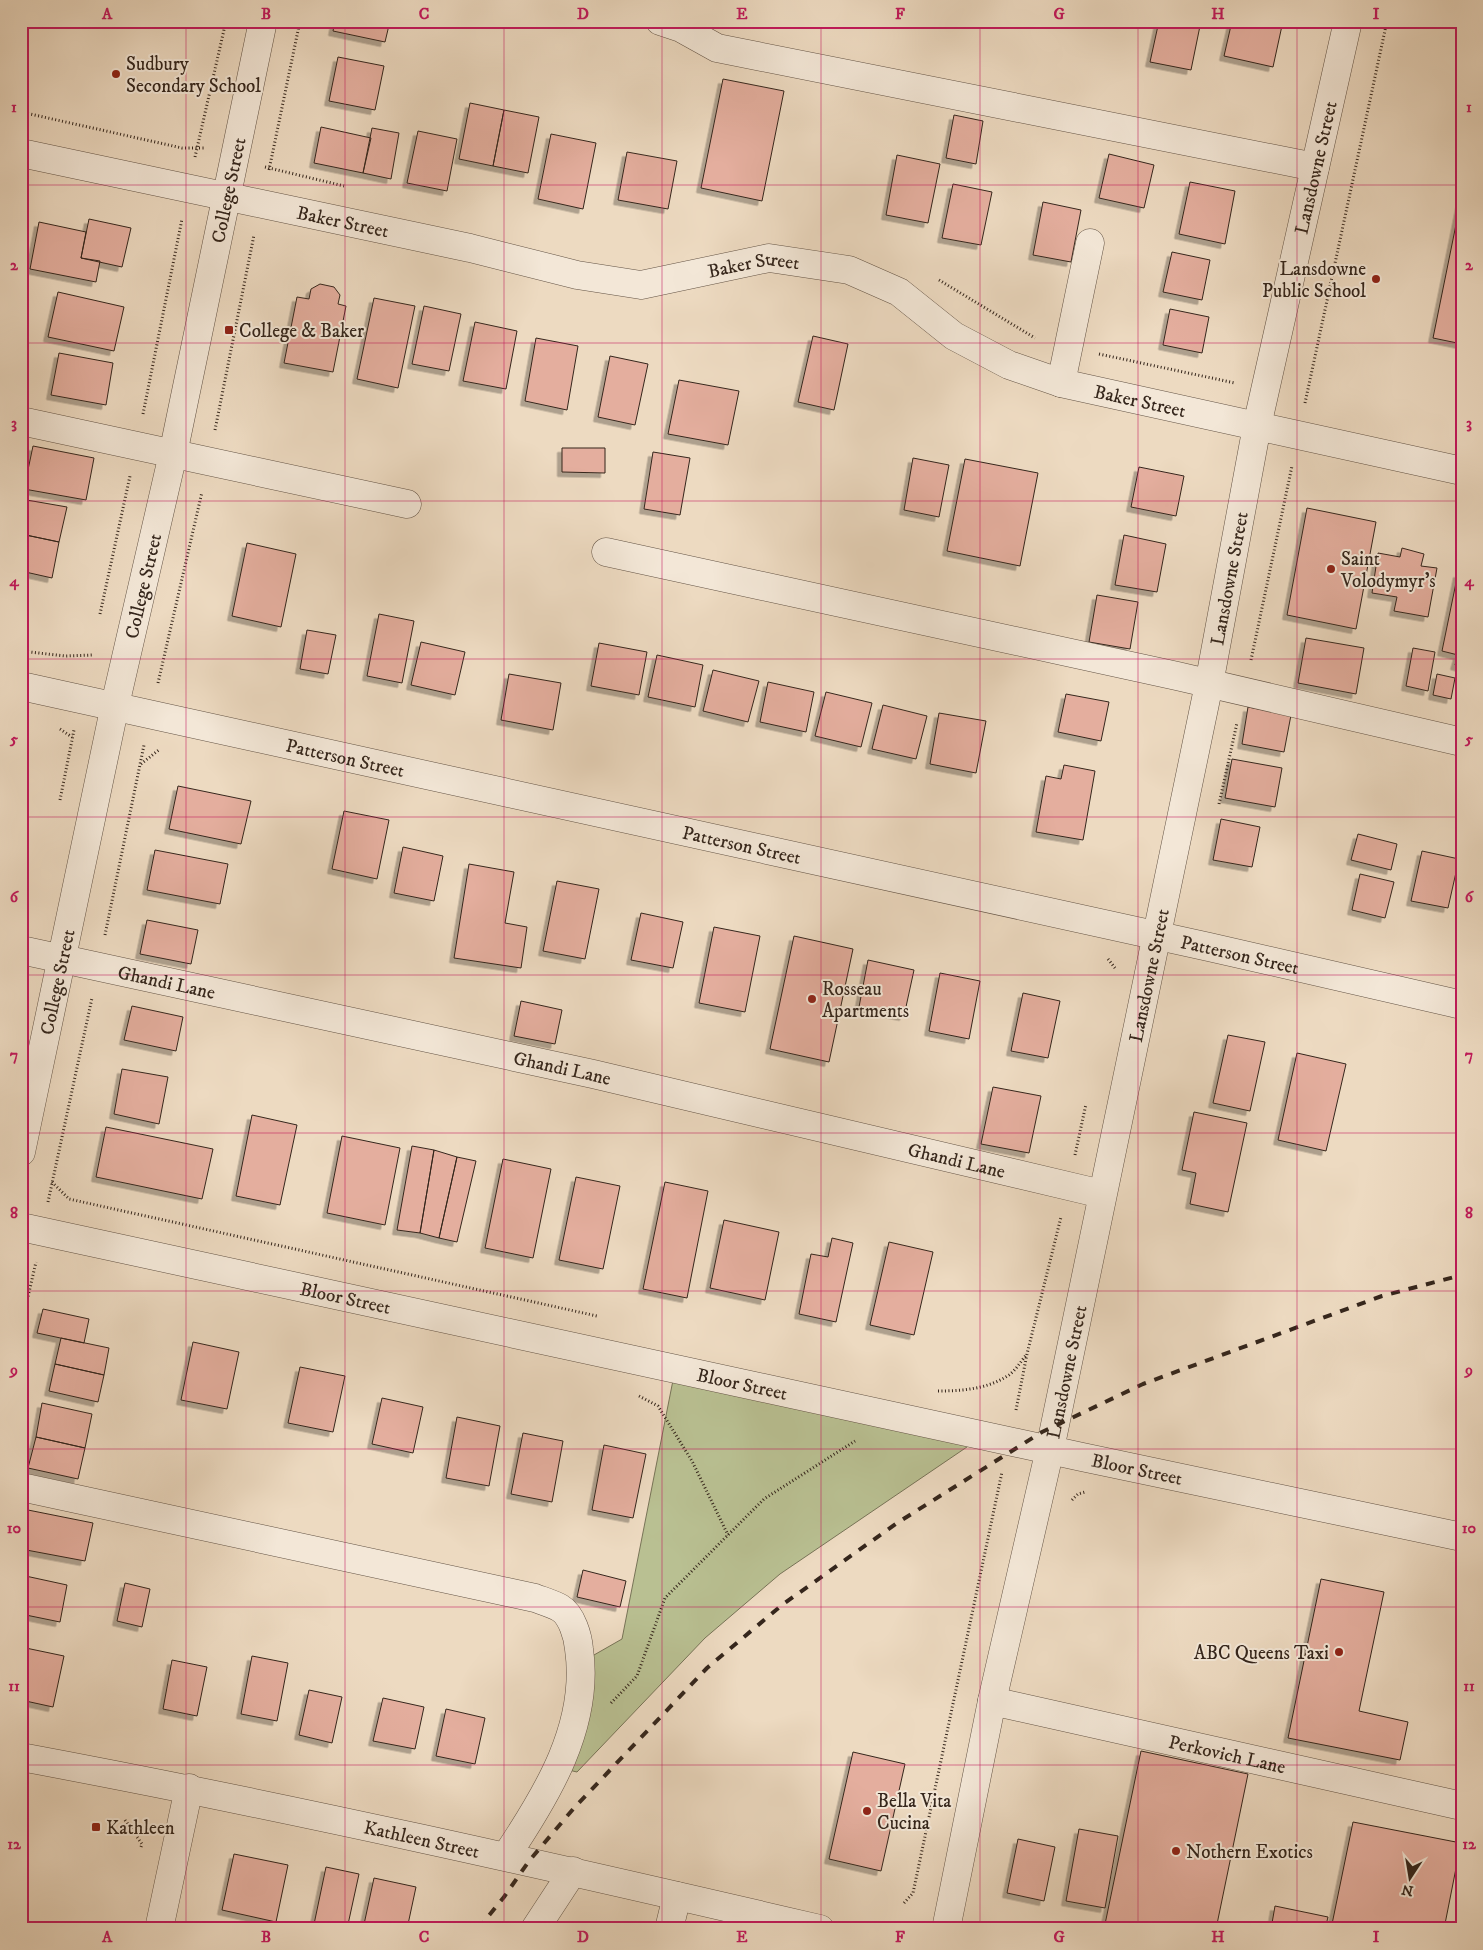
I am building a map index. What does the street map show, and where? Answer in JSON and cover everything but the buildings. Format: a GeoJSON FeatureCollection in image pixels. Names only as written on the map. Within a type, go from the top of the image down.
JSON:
{"type":"FeatureCollection","features":[{"type":"Feature","properties":{"kind":"street","name":"College Street"},"geometry":{"type":"LineString","coordinates":[[21,1152],[115,706],[173,454],[263,21]]}},
{"type":"Feature","properties":{"kind":"street"},"geometry":{"type":"LineString","coordinates":[[660,21],[681,28],[717,48],[1315,167]]}},
{"type":"Feature","properties":{"kind":"street","name":"Lansdowne Street"},"geometry":{"type":"LineString","coordinates":[[946,1929],[992,1701],[1050,1449],[1155,936],[1209,684],[1257,426],[1348,21]]}},
{"type":"Feature","properties":{"kind":"street","name":"Baker Street"},"geometry":{"type":"LineString","coordinates":[[21,153],[225,198],[470,248],[577,274],[641,285],[769,258],[849,270],[899,292],[954,336],[1009,365],[1061,384],[1462,471]]}},
{"type":"Feature","properties":{"kind":"street"},"geometry":{"type":"LineString","coordinates":[[1061,384],[1090,243]]}},
{"type":"Feature","properties":{"kind":"street"},"geometry":{"type":"LineString","coordinates":[[21,421],[407,504]]}},
{"type":"Feature","properties":{"kind":"street"},"geometry":{"type":"LineString","coordinates":[[606,552],[1209,684],[1462,742]]}},
{"type":"Feature","properties":{"kind":"street","name":"Patterson Street"},"geometry":{"type":"LineString","coordinates":[[21,686],[1124,928],[1462,1005]]}},
{"type":"Feature","properties":{"kind":"street","name":"Ghandi Lane"},"geometry":{"type":"LineString","coordinates":[[21,950],[593,1074],[1102,1194]]}},
{"type":"Feature","properties":{"kind":"street","name":"Bloor Street"},"geometry":{"type":"LineString","coordinates":[[31,1229],[1462,1536]]}},
{"type":"Feature","properties":{"kind":"street"},"geometry":{"type":"LineString","coordinates":[[21,1487],[535,1598],[562,1609],[578,1635],[582,1670],[572,1731],[561,1763],[538,1807],[506,1856]]}},
{"type":"Feature","properties":{"kind":"street","name":"Perkovich Lane"},"geometry":{"type":"LineString","coordinates":[[992,1701],[1462,1806]]}},
{"type":"Feature","properties":{"kind":"street","name":"Kathleen Street"},"geometry":{"type":"LineString","coordinates":[[21,1756],[189,1788],[506,1856],[820,1929]]}},
{"type":"Feature","properties":{"kind":"street"},"geometry":{"type":"LineString","coordinates":[[159,1929],[189,1788]]}},
{"type":"Feature","properties":{"kind":"street"},"geometry":{"type":"LineString","coordinates":[[535,1929],[573,1871]]}},
{"type":"Feature","properties":{"kind":"street"},"geometry":{"type":"LineString","coordinates":[[669,1929],[677,1896]]}},
{"type":"Feature","properties":{"kind":"path"},"geometry":{"type":"LineString","coordinates":[[100,617],[188,190],[226,21]]}},
{"type":"Feature","properties":{"kind":"path"},"geometry":{"type":"LineString","coordinates":[[21,1327],[33,1273],[31,1229],[52,1182],[99,967],[150,714],[209,461],[300,21]]}},
{"type":"Feature","properties":{"kind":"path"},"geometry":{"type":"LineString","coordinates":[[58,805],[94,645]]}},
{"type":"Feature","properties":{"kind":"path"},"geometry":{"type":"LineString","coordinates":[[21,652],[65,656],[92,655]]}},
{"type":"Feature","properties":{"kind":"path"},"geometry":{"type":"LineString","coordinates":[[1113,978],[1124,928]]}},
{"type":"Feature","properties":{"kind":"path"},"geometry":{"type":"LineString","coordinates":[[904,1903],[914,1894],[1027,1354],[1069,1186],[1087,1101]]}},
{"type":"Feature","properties":{"kind":"path"},"geometry":{"type":"LineString","coordinates":[[52,1182],[69,1199],[601,1317]]}},
{"type":"Feature","properties":{"kind":"path"},"geometry":{"type":"LineString","coordinates":[[33,1273],[39,1269]]}},
{"type":"Feature","properties":{"kind":"path"},"geometry":{"type":"LineString","coordinates":[[930,1390],[960,1391],[991,1384],[1010,1374],[1027,1354]]}},
{"type":"Feature","properties":{"kind":"path"},"geometry":{"type":"LineString","coordinates":[[632,1392],[658,1406],[692,1461],[728,1535]]}},
{"type":"Feature","properties":{"kind":"path"},"geometry":{"type":"LineString","coordinates":[[572,1731],[598,1717],[637,1676],[665,1598],[764,1498],[856,1441],[888,1414]]}},
{"type":"Feature","properties":{"kind":"path"},"geometry":{"type":"LineString","coordinates":[[125,1820],[142,1844],[140,1853]]}},
{"type":"Feature","properties":{"kind":"green space"},"geometry":{"type":"Polygon","coordinates":[[[676,1365],[989,1432],[780,1574],[705,1638],[577,1772],[560,1768],[583,1658],[594,1655],[622,1639],[676,1365]]]}},
{"type":"Feature","properties":{"kind":"railway"},"geometry":{"type":"LineString","coordinates":[[478,1929],[504,1897],[529,1861],[574,1808],[707,1668],[782,1605],[897,1523],[1042,1432],[1143,1384],[1382,1296],[1462,1275]]}},
{"type":"Feature","properties":{"kind":"place","name":"Sudbury Secondary School"},"geometry":{"type":"Point","coordinates":[116,74]}},
{"type":"Feature","properties":{"kind":"place","name":"Lansdowne Public School"},"geometry":{"type":"Point","coordinates":[1376,279]}},
{"type":"Feature","properties":{"kind":"place","name":"College & Baker"},"geometry":{"type":"Point","coordinates":[229,330]}},
{"type":"Feature","properties":{"kind":"place","name":"Saint Volodymyr's"},"geometry":{"type":"Point","coordinates":[1331,569]}},
{"type":"Feature","properties":{"kind":"place","name":"Rosseau Apartments"},"geometry":{"type":"Point","coordinates":[812,999]}},
{"type":"Feature","properties":{"kind":"place","name":"ABC Queens Taxi"},"geometry":{"type":"Point","coordinates":[1339,1652]}},
{"type":"Feature","properties":{"kind":"place","name":"Bella Vita Cucina"},"geometry":{"type":"Point","coordinates":[867,1811]}},
{"type":"Feature","properties":{"kind":"place","name":"Kathleen"},"geometry":{"type":"Point","coordinates":[96,1827]}},
{"type":"Feature","properties":{"kind":"place","name":"Nothern Exotics"},"geometry":{"type":"Point","coordinates":[1176,1851]}}]}
